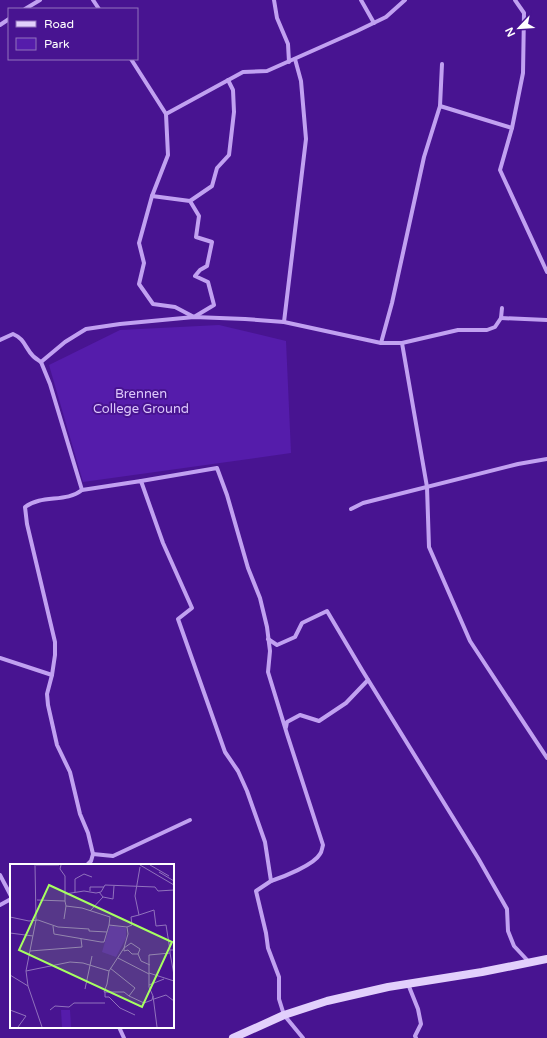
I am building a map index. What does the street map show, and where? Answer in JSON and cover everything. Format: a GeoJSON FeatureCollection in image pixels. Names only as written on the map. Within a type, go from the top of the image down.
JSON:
{"type":"FeatureCollection","features":[{"type":"Feature","properties":{"kind":"main road"},"geometry":{"type":"LineString","coordinates":[[233,1038],[284,1015],[327,1001],[388,987],[482,972],[547,959]]}},
{"type":"Feature","properties":{"kind":"street"},"geometry":{"type":"LineString","coordinates":[[27,8],[40,0]]}},
{"type":"Feature","properties":{"kind":"street"},"geometry":{"type":"LineString","coordinates":[[274,0],[277,18],[288,44],[289,62]]}},
{"type":"Feature","properties":{"kind":"street"},"geometry":{"type":"LineString","coordinates":[[361,0],[374,23]]}},
{"type":"Feature","properties":{"kind":"street"},"geometry":{"type":"LineString","coordinates":[[166,114],[243,72],[266,71],[295,60],[374,23],[386,17],[405,0]]}},
{"type":"Feature","properties":{"kind":"street"},"geometry":{"type":"LineString","coordinates":[[515,0],[524,13],[523,73],[512,128],[500,170],[547,272]]}},
{"type":"Feature","properties":{"kind":"street"},"geometry":{"type":"LineString","coordinates":[[132,60],[166,114],[168,155],[152,196],[139,243],[144,263],[139,284],[154,304],[175,307],[194,317]]}},
{"type":"Feature","properties":{"kind":"street"},"geometry":{"type":"LineString","coordinates":[[284,322],[306,139],[300,81],[295,60]]}},
{"type":"Feature","properties":{"kind":"street"},"geometry":{"type":"LineString","coordinates":[[381,343],[392,303],[424,157],[440,106],[442,64]]}},
{"type":"Feature","properties":{"kind":"street"},"geometry":{"type":"LineString","coordinates":[[152,196],[190,201],[212,186],[217,168],[229,155],[234,112],[233,90],[228,80]]}},
{"type":"Feature","properties":{"kind":"street"},"geometry":{"type":"LineString","coordinates":[[440,106],[512,128]]}},
{"type":"Feature","properties":{"kind":"street"},"geometry":{"type":"LineString","coordinates":[[190,201],[199,216],[196,237],[212,242],[207,266],[200,270],[195,276],[208,282],[214,305],[194,317]]}},
{"type":"Feature","properties":{"kind":"street"},"geometry":{"type":"LineString","coordinates":[[41,362],[65,342],[86,329],[120,324],[194,317],[245,319],[284,322],[381,343],[402,342],[458,330],[487,330],[495,327],[501,318],[502,308]]}},
{"type":"Feature","properties":{"kind":"street"},"geometry":{"type":"LineString","coordinates":[[501,318],[547,320]]}},
{"type":"Feature","properties":{"kind":"street"},"geometry":{"type":"LineString","coordinates":[[0,340],[13,334],[19,336],[33,356],[41,362],[50,384],[82,490]]}},
{"type":"Feature","properties":{"kind":"street"},"geometry":{"type":"LineString","coordinates":[[402,342],[427,487],[429,547],[470,641],[547,758]]}},
{"type":"Feature","properties":{"kind":"street"},"geometry":{"type":"LineString","coordinates":[[351,510],[363,502],[518,464],[547,459]]}},
{"type":"Feature","properties":{"kind":"street"},"geometry":{"type":"LineString","coordinates":[[88,864],[91,861],[93,854],[88,834],[80,814],[70,772],[52,731],[47,694],[52,675],[55,642],[27,524],[25,507],[30,503],[39,500],[72,496],[82,490],[217,468],[227,495],[248,568],[260,598],[270,651],[268,672],[323,845],[320,854],[313,861],[291,875],[271,881],[256,891],[268,948],[279,977],[279,999],[284,1015],[303,1038]]}},
{"type":"Feature","properties":{"kind":"street"},"geometry":{"type":"LineString","coordinates":[[141,480],[163,543],[192,608],[178,619],[225,752],[238,771],[247,791],[265,842],[271,881]]}},
{"type":"Feature","properties":{"kind":"street"},"geometry":{"type":"LineString","coordinates":[[268,639],[277,645],[295,637],[302,623],[327,611],[478,858],[507,909],[508,930],[514,946],[530,962]]}},
{"type":"Feature","properties":{"kind":"street"},"geometry":{"type":"LineString","coordinates":[[0,658],[52,675]]}},
{"type":"Feature","properties":{"kind":"street"},"geometry":{"type":"LineString","coordinates":[[285,728],[287,722],[300,715],[319,721],[346,703],[368,680]]}},
{"type":"Feature","properties":{"kind":"street"},"geometry":{"type":"LineString","coordinates":[[93,854],[113,856],[190,820]]}},
{"type":"Feature","properties":{"kind":"street"},"geometry":{"type":"LineString","coordinates":[[0,875],[10,894]]}},
{"type":"Feature","properties":{"kind":"street"},"geometry":{"type":"LineString","coordinates":[[0,905],[10,900]]}},
{"type":"Feature","properties":{"kind":"street"},"geometry":{"type":"LineString","coordinates":[[408,984],[418,1009],[421,1024],[415,1036],[416,1038]]}},
{"type":"Feature","properties":{"kind":"street"},"geometry":{"type":"LineString","coordinates":[[119,1028],[124,1038]]}},
{"type":"Feature","properties":{"kind":"green space","name":"Brennen College Ground"},"geometry":{"type":"Polygon","coordinates":[[[219,325],[286,341],[291,453],[83,482],[49,365],[120,330],[219,325]]]}}]}
